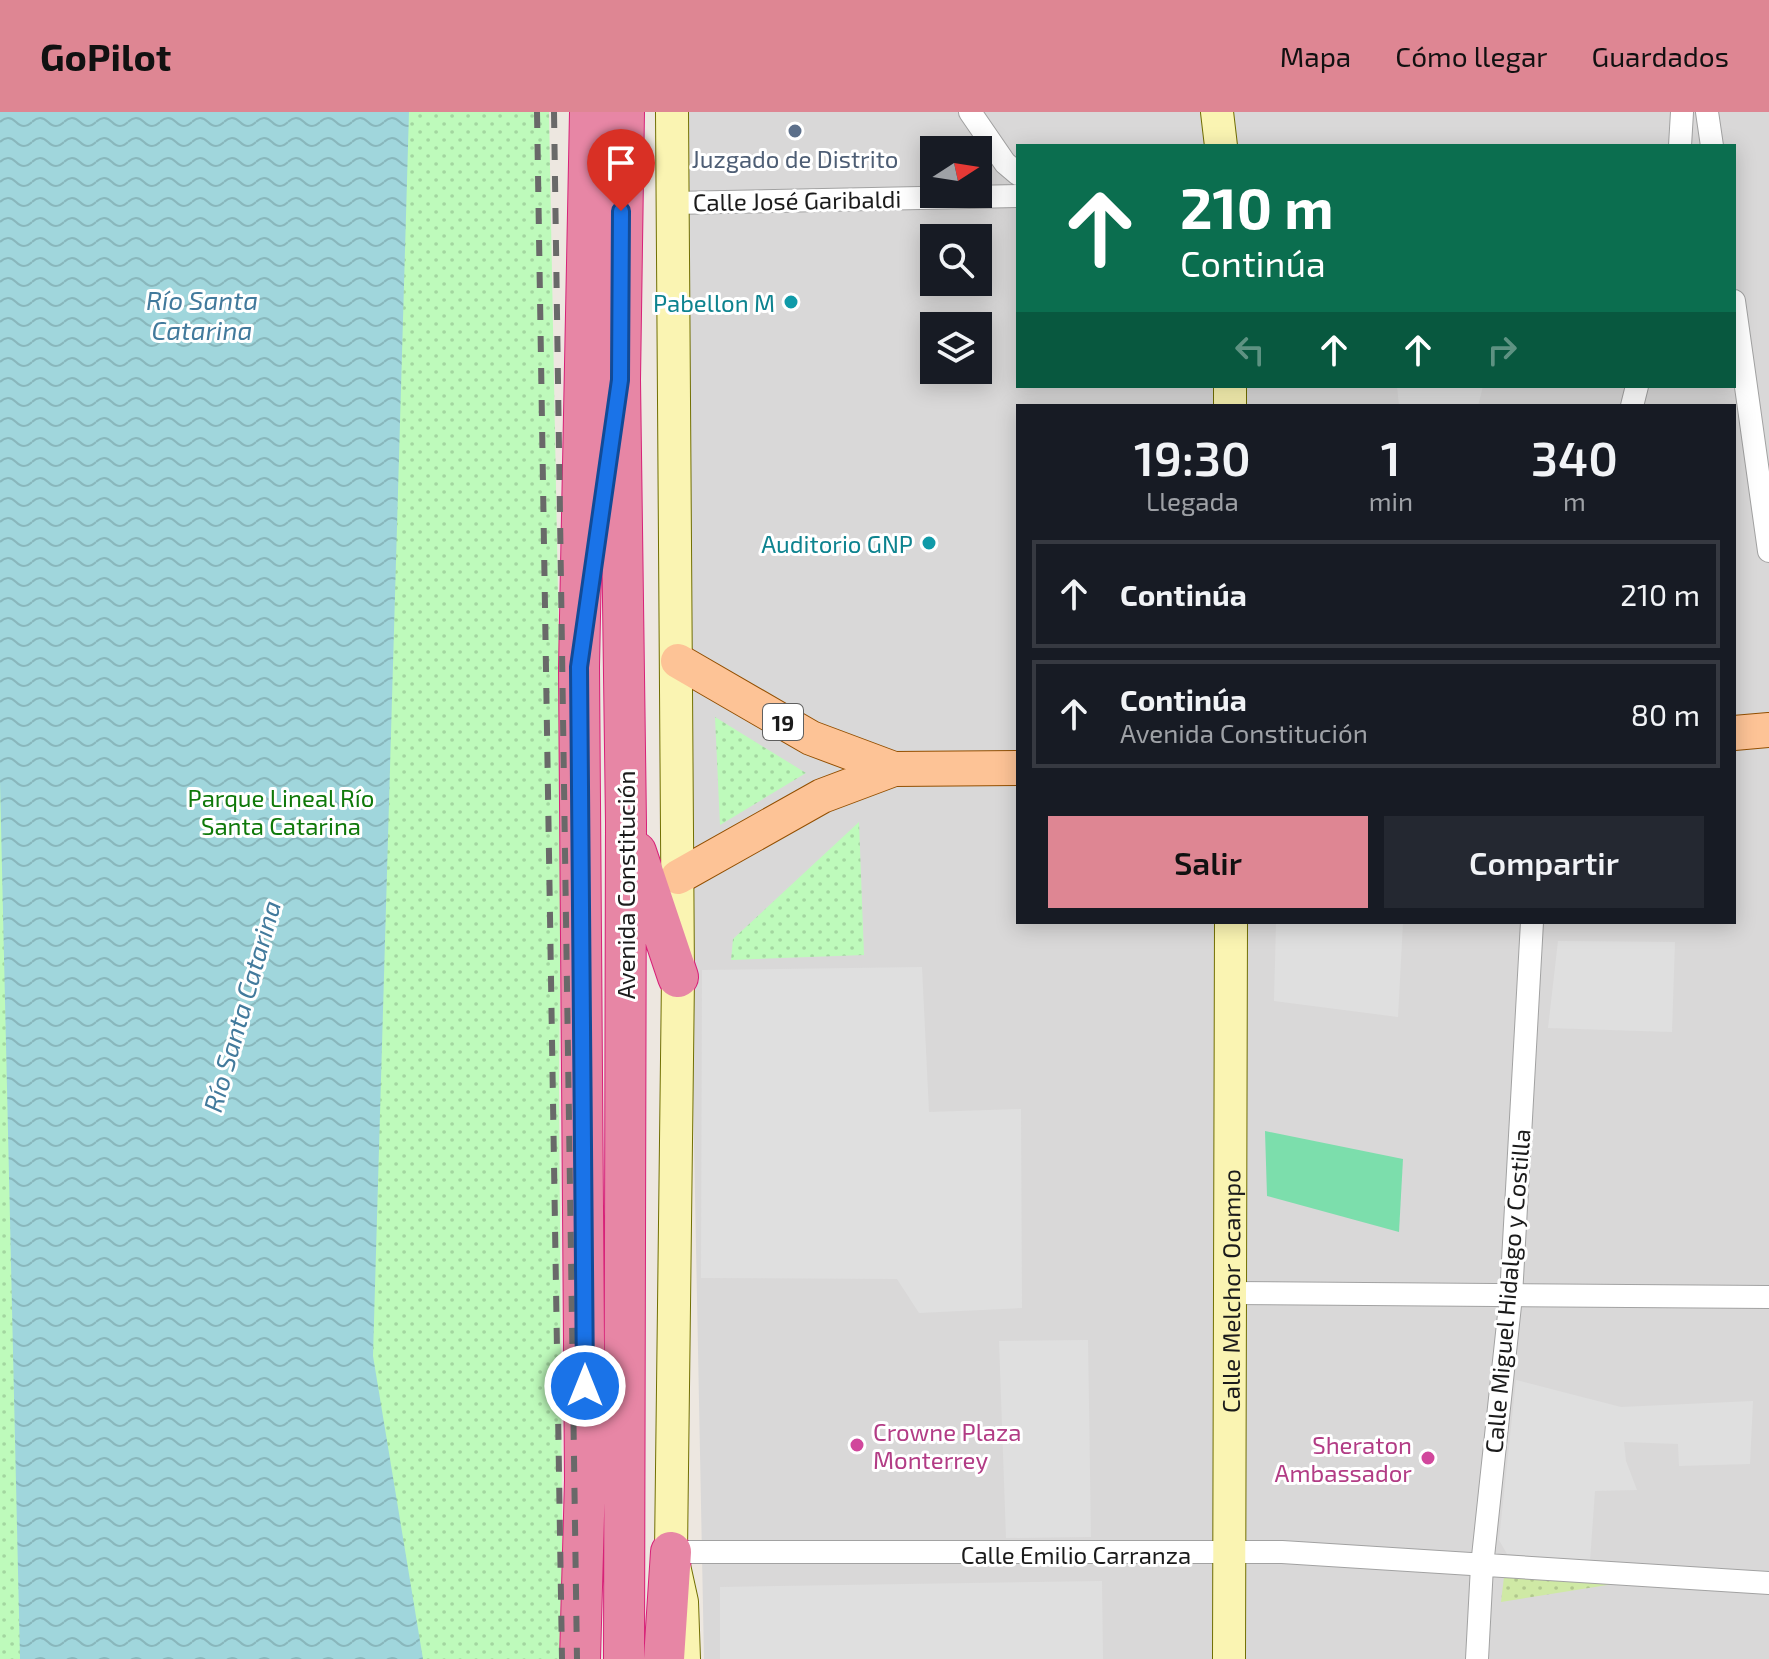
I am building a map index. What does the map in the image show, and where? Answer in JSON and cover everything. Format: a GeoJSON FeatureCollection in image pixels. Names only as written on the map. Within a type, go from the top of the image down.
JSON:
{"type":"FeatureCollection","features":[{"type":"Feature","properties":{"kind":"highway"},"geometry":{"type":"LineString","coordinates":[[564,112],[591,223]]}},
{"type":"Feature","properties":{"kind":"highway","name":"Avenida Constitución"},"geometry":{"type":"LineString","coordinates":[[580,1647],[585,1480],[579,667],[591,223],[590,112]]}},
{"type":"Feature","properties":{"kind":"highway","name":"Avenida Constitución"},"geometry":{"type":"LineString","coordinates":[[624,112],[620,380],[626,823],[624,1659]]}},
{"type":"Feature","properties":{"kind":"highway"},"geometry":{"type":"LineString","coordinates":[[579,667],[620,380]]}},
{"type":"Feature","properties":{"kind":"highway"},"geometry":{"type":"LineString","coordinates":[[626,823],[678,977]]}},
{"type":"Feature","properties":{"kind":"highway"},"geometry":{"type":"LineString","coordinates":[[664,1659],[671,1552]]}},
{"type":"Feature","properties":{"kind":"main road","name":"19"},"geometry":{"type":"LineString","coordinates":[[678,661],[811,738],[894,769]]}},
{"type":"Feature","properties":{"kind":"main road"},"geometry":{"type":"LineString","coordinates":[[1736,733],[1769,730]]}},
{"type":"Feature","properties":{"kind":"main road","name":"19"},"geometry":{"type":"LineString","coordinates":[[678,877],[822,796],[894,769],[1016,768]]}},
{"type":"Feature","properties":{"kind":"street"},"geometry":{"type":"LineString","coordinates":[[672,112],[678,977],[671,1552],[682,1602],[684,1659]]}},
{"type":"Feature","properties":{"kind":"street"},"geometry":{"type":"LineString","coordinates":[[970,112],[1005,163],[1016,172]]}},
{"type":"Feature","properties":{"kind":"street"},"geometry":{"type":"LineString","coordinates":[[1217,112],[1221,144]]}},
{"type":"Feature","properties":{"kind":"street"},"geometry":{"type":"LineString","coordinates":[[1680,144],[1682,112]]}},
{"type":"Feature","properties":{"kind":"street"},"geometry":{"type":"LineString","coordinates":[[1707,112],[1712,144]]}},
{"type":"Feature","properties":{"kind":"street","name":"Calle José Garibaldi"},"geometry":{"type":"LineString","coordinates":[[672,203],[1016,196]]}},
{"type":"Feature","properties":{"kind":"street"},"geometry":{"type":"LineString","coordinates":[[1736,315],[1769,551]]}},
{"type":"Feature","properties":{"kind":"street","name":"Calle Melchor Ocampo"},"geometry":{"type":"LineString","coordinates":[[1229,1659],[1231,924]]}},
{"type":"Feature","properties":{"kind":"street","name":"Calle Miguel Hidalgo y Costilla"},"geometry":{"type":"LineString","coordinates":[[1477,1659],[1482,1566],[1511,1296],[1532,924]]}},
{"type":"Feature","properties":{"kind":"street"},"geometry":{"type":"LineString","coordinates":[[1229,1293],[1769,1297]]}},
{"type":"Feature","properties":{"kind":"street","name":"Calle Emilio Carranza"},"geometry":{"type":"LineString","coordinates":[[671,1552],[1282,1552],[1769,1583]]}},
{"type":"Feature","properties":{"kind":"shaded area"},"geometry":{"type":"Polygon","coordinates":[[[674,112],[1769,112],[1769,1659],[704,1659],[674,112]]]}},
{"type":"Feature","properties":{"kind":"shaded area"},"geometry":{"type":"Polygon","coordinates":[[[1397,388],[1482,388],[1478,404],[1399,404],[1397,388]]]}},
{"type":"Feature","properties":{"kind":"shaded area"},"geometry":{"type":"Polygon","coordinates":[[[1276,924],[1403,924],[1398,1017],[1274,1001],[1276,924]]]}},
{"type":"Feature","properties":{"kind":"shaded area"},"geometry":{"type":"Polygon","coordinates":[[[1558,941],[1675,942],[1672,1032],[1548,1028],[1558,941]]]}},
{"type":"Feature","properties":{"kind":"shaded area"},"geometry":{"type":"Polygon","coordinates":[[[922,967],[929,1112],[1021,1109],[1022,1308],[919,1313],[897,1279],[701,1278],[702,970],[922,967]]]}},
{"type":"Feature","properties":{"kind":"shaded area"},"geometry":{"type":"Polygon","coordinates":[[[1088,1340],[1091,1537],[1006,1538],[999,1341],[1088,1340]]]}},
{"type":"Feature","properties":{"kind":"shaded area"},"geometry":{"type":"Polygon","coordinates":[[[1516,1380],[1621,1407],[1753,1401],[1750,1464],[1679,1466],[1678,1444],[1624,1442],[1626,1461],[1637,1490],[1595,1491],[1590,1561],[1507,1554],[1499,1540],[1516,1380]]]}},
{"type":"Feature","properties":{"kind":"shaded area"},"geometry":{"type":"Polygon","coordinates":[[[1102,1581],[1103,1659],[720,1659],[720,1587],[1102,1581]]]}},
{"type":"Feature","properties":{"kind":"green space","name":"Río Santa Catarina"},"geometry":{"type":"Polygon","coordinates":[[[0,112],[549,112],[562,809],[559,1081],[563,1659],[0,1659],[0,112]]]}},
{"type":"Feature","properties":{"kind":"green space"},"geometry":{"type":"Polygon","coordinates":[[[715,717],[806,773],[720,825],[715,717]]]}},
{"type":"Feature","properties":{"kind":"green space"},"geometry":{"type":"Polygon","coordinates":[[[859,822],[864,955],[731,960],[733,939],[859,822]]]}},
{"type":"Feature","properties":{"kind":"green space"},"geometry":{"type":"Polygon","coordinates":[[[1265,1131],[1403,1159],[1399,1232],[1267,1196],[1265,1131]]]}},
{"type":"Feature","properties":{"kind":"green space"},"geometry":{"type":"Polygon","coordinates":[[[1504,1577],[1620,1583],[1501,1602],[1504,1577]]]}},
{"type":"Feature","properties":{"kind":"water","name":"Río Santa Catarina"},"geometry":{"type":"Polygon","coordinates":[[[0,112],[409,112],[373,1356],[423,1659],[20,1659],[0,781],[0,112]]]}},
{"type":"Feature","properties":{"kind":"railway"},"geometry":{"type":"LineString","coordinates":[[537,112],[562,1659]]}},
{"type":"Feature","properties":{"kind":"railway"},"geometry":{"type":"LineString","coordinates":[[554,112],[577,1659]]}},
{"type":"Feature","properties":{"kind":"place","name":"Juzgado de Distrito"},"geometry":{"type":"Point","coordinates":[795,131]}},
{"type":"Feature","properties":{"kind":"place","name":"Pabellon M"},"geometry":{"type":"Point","coordinates":[791,302]}},
{"type":"Feature","properties":{"kind":"place","name":"Auditorio GNP"},"geometry":{"type":"Point","coordinates":[929,543]}},
{"type":"Feature","properties":{"kind":"place","name":"Crowne Plaza Monterrey"},"geometry":{"type":"Point","coordinates":[857,1445]}},
{"type":"Feature","properties":{"kind":"place","name":"Sheraton Ambassador"},"geometry":{"type":"Point","coordinates":[1428,1458]}},
{"type":"Feature","properties":{"kind":"route"},"geometry":{"type":"LineString","coordinates":[[585,1386],[579,667],[620,380],[621,211]]}},
{"type":"Feature","properties":{"kind":"park label","name":"Parque Lineal Río Santa Catarina"},"geometry":{"type":"Point","coordinates":[281,811]}}]}
